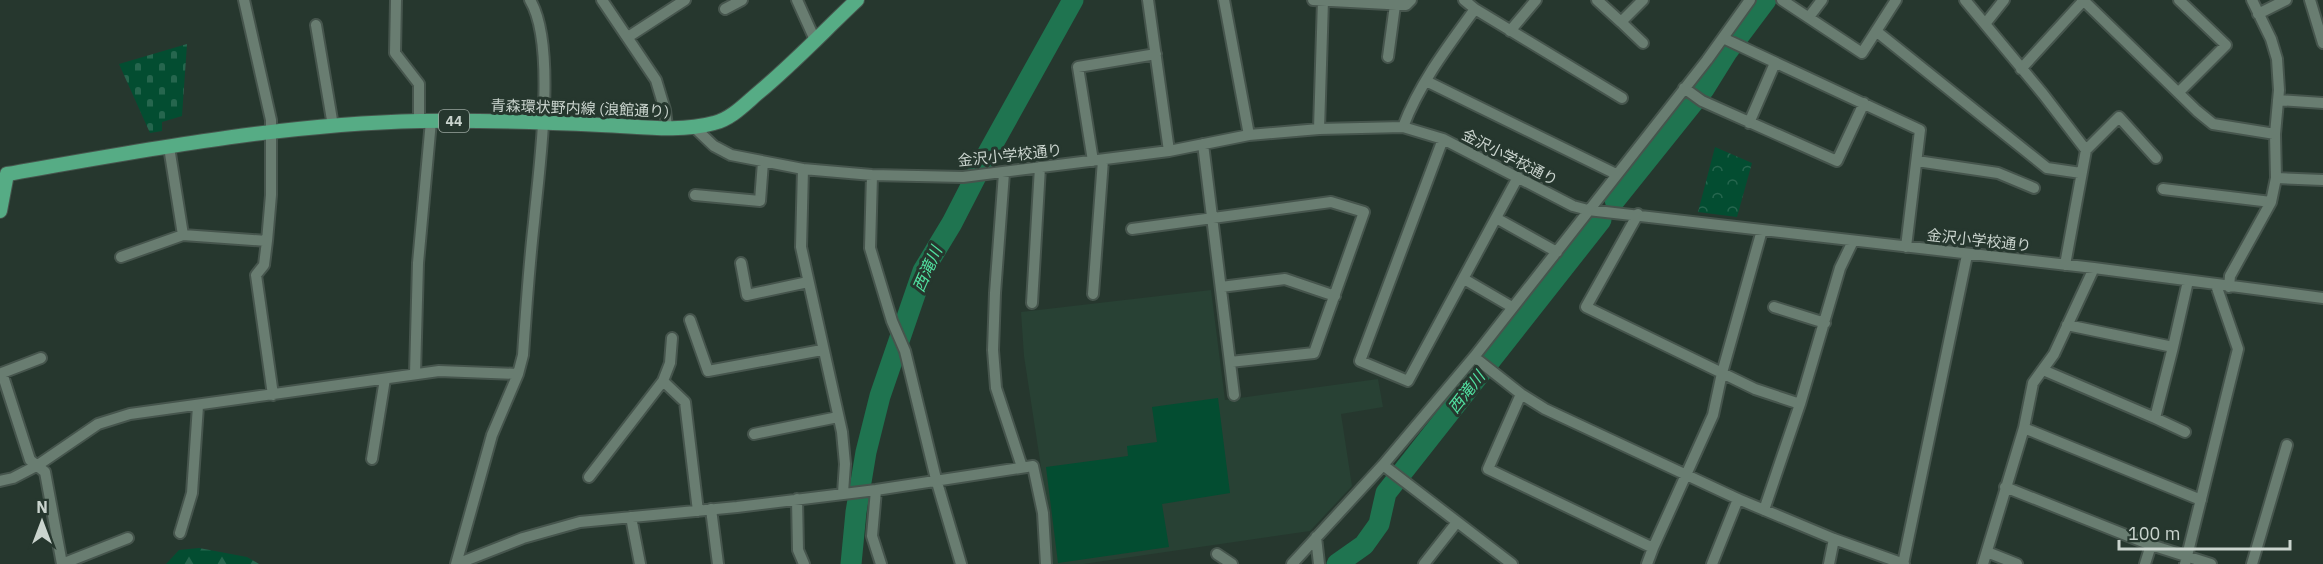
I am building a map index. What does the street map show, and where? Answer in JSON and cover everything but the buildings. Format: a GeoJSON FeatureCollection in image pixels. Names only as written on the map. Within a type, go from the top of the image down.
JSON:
{"type":"FeatureCollection","features":[{"type":"Feature","properties":{"kind":"main road","name":"青森環状野内線 (浪館通り)"},"geometry":{"type":"LineString","coordinates":[[4,175],[271,131],[333,126],[425,121],[543,122],[667,127],[694,127],[714,123],[732,114],[779,75],[857,0]]}},
{"type":"Feature","properties":{"kind":"main road","name":"44"},"geometry":{"type":"LineString","coordinates":[[0,211],[4,175]]}},
{"type":"Feature","properties":{"kind":"street"},"geometry":{"type":"LineString","coordinates":[[244,0],[271,120],[271,195],[267,241],[264,265],[256,275],[273,395]]}},
{"type":"Feature","properties":{"kind":"street"},"geometry":{"type":"LineString","coordinates":[[396,0],[395,53],[419,84],[425,121],[415,374]]}},
{"type":"Feature","properties":{"kind":"street"},"geometry":{"type":"LineString","coordinates":[[457,564],[492,435],[518,374],[523,355],[543,122],[544,54],[539,19],[530,0]]}},
{"type":"Feature","properties":{"kind":"street"},"geometry":{"type":"LineString","coordinates":[[602,0],[656,81],[665,110],[667,127]]}},
{"type":"Feature","properties":{"kind":"street"},"geometry":{"type":"LineString","coordinates":[[628,37],[684,0]]}},
{"type":"Feature","properties":{"kind":"street"},"geometry":{"type":"LineString","coordinates":[[725,9],[742,0]]}},
{"type":"Feature","properties":{"kind":"street"},"geometry":{"type":"LineString","coordinates":[[796,0],[815,40]]}},
{"type":"Feature","properties":{"kind":"street"},"geometry":{"type":"LineString","coordinates":[[1148,0],[1169,151]]}},
{"type":"Feature","properties":{"kind":"street"},"geometry":{"type":"LineString","coordinates":[[1224,0],[1249,135]]}},
{"type":"Feature","properties":{"kind":"street"},"geometry":{"type":"LineString","coordinates":[[1319,129],[1320,0],[1406,5],[1411,0]]}},
{"type":"Feature","properties":{"kind":"street"},"geometry":{"type":"LineString","coordinates":[[1464,0],[1510,31],[1622,98]]}},
{"type":"Feature","properties":{"kind":"street"},"geometry":{"type":"LineString","coordinates":[[1510,31],[1536,0]]}},
{"type":"Feature","properties":{"kind":"street"},"geometry":{"type":"LineString","coordinates":[[1597,0],[1643,43]]}},
{"type":"Feature","properties":{"kind":"street"},"geometry":{"type":"LineString","coordinates":[[1621,22],[1643,0]]}},
{"type":"Feature","properties":{"kind":"street"},"geometry":{"type":"LineString","coordinates":[[1292,564],[1481,363],[1512,307],[1684,88],[1730,41],[1750,0]]}},
{"type":"Feature","properties":{"kind":"street"},"geometry":{"type":"LineString","coordinates":[[1782,0],[1862,53],[1896,0]]}},
{"type":"Feature","properties":{"kind":"street"},"geometry":{"type":"LineString","coordinates":[[1809,18],[1822,0]]}},
{"type":"Feature","properties":{"kind":"street"},"geometry":{"type":"LineString","coordinates":[[1965,0],[2072,129],[2086,150]]}},
{"type":"Feature","properties":{"kind":"street"},"geometry":{"type":"LineString","coordinates":[[1985,24],[2004,0]]}},
{"type":"Feature","properties":{"kind":"street"},"geometry":{"type":"LineString","coordinates":[[2021,69],[2084,0],[2213,124],[2275,134]]}},
{"type":"Feature","properties":{"kind":"street"},"geometry":{"type":"LineString","coordinates":[[2179,0],[2226,45],[2179,92]]}},
{"type":"Feature","properties":{"kind":"street"},"geometry":{"type":"LineString","coordinates":[[2229,286],[2230,276],[2271,202],[2276,178],[2277,59],[2271,39],[2252,0]]}},
{"type":"Feature","properties":{"kind":"street"},"geometry":{"type":"LineString","coordinates":[[2258,14],[2286,0]]}},
{"type":"Feature","properties":{"kind":"street"},"geometry":{"type":"LineString","coordinates":[[2310,0],[2323,43]]}},
{"type":"Feature","properties":{"kind":"street"},"geometry":{"type":"LineString","coordinates":[[1388,57],[1395,5]]}},
{"type":"Feature","properties":{"kind":"street"},"geometry":{"type":"LineString","coordinates":[[1403,127],[1426,81],[1475,9]]}},
{"type":"Feature","properties":{"kind":"street"},"geometry":{"type":"LineString","coordinates":[[316,25],[333,126]]}},
{"type":"Feature","properties":{"kind":"street"},"geometry":{"type":"LineString","coordinates":[[1876,31],[2048,168],[2081,173]]}},
{"type":"Feature","properties":{"kind":"street"},"geometry":{"type":"LineString","coordinates":[[1730,41],[1920,130],[1906,247]]}},
{"type":"Feature","properties":{"kind":"street"},"geometry":{"type":"LineString","coordinates":[[1093,294],[1098,160],[1078,67],[1156,54]]}},
{"type":"Feature","properties":{"kind":"street"},"geometry":{"type":"LineString","coordinates":[[1749,123],[1775,63]]}},
{"type":"Feature","properties":{"kind":"street"},"geometry":{"type":"LineString","coordinates":[[1426,81],[1616,174]]}},
{"type":"Feature","properties":{"kind":"street"},"geometry":{"type":"LineString","coordinates":[[1684,88],[1698,98],[1749,123],[1837,161],[1864,103]]}},
{"type":"Feature","properties":{"kind":"street"},"geometry":{"type":"LineString","coordinates":[[2278,100],[2323,103]]}},
{"type":"Feature","properties":{"kind":"street"},"geometry":{"type":"LineString","coordinates":[[2065,265],[2086,150],[2119,117],[2156,158]]}},
{"type":"Feature","properties":{"kind":"street","name":"金沢小学校通り"},"geometry":{"type":"LineString","coordinates":[[694,127],[714,146],[731,155],[762,162],[803,169],[963,177],[1169,151],[1249,135],[1319,129],[1403,127],[1443,139],[1573,206],[1588,210],[2094,268],[2323,298]]}},
{"type":"Feature","properties":{"kind":"street"},"geometry":{"type":"LineString","coordinates":[[1443,139],[1360,361],[1408,381],[1518,177]]}},
{"type":"Feature","properties":{"kind":"street"},"geometry":{"type":"LineString","coordinates":[[1203,144],[1234,395]]}},
{"type":"Feature","properties":{"kind":"street"},"geometry":{"type":"LineString","coordinates":[[169,147],[183,235]]}},
{"type":"Feature","properties":{"kind":"street"},"geometry":{"type":"LineString","coordinates":[[1917,161],[1998,173],[2034,188]]}},
{"type":"Feature","properties":{"kind":"street"},"geometry":{"type":"LineString","coordinates":[[695,195],[760,201],[762,162]]}},
{"type":"Feature","properties":{"kind":"street"},"geometry":{"type":"LineString","coordinates":[[1032,303],[1040,167]]}},
{"type":"Feature","properties":{"kind":"street"},"geometry":{"type":"LineString","coordinates":[[803,169],[801,247],[838,417],[845,464],[846,493]]}},
{"type":"Feature","properties":{"kind":"street"},"geometry":{"type":"LineString","coordinates":[[1004,173],[993,350],[996,388],[1022,467]]}},
{"type":"Feature","properties":{"kind":"street"},"geometry":{"type":"LineString","coordinates":[[872,174],[870,248],[892,321],[905,351],[936,479],[962,564]]}},
{"type":"Feature","properties":{"kind":"street"},"geometry":{"type":"LineString","coordinates":[[2276,178],[2323,180]]}},
{"type":"Feature","properties":{"kind":"street"},"geometry":{"type":"LineString","coordinates":[[2163,189],[2271,202]]}},
{"type":"Feature","properties":{"kind":"street"},"geometry":{"type":"LineString","coordinates":[[1132,229],[1331,202],[1364,212],[1314,353],[1230,362]]}},
{"type":"Feature","properties":{"kind":"street"},"geometry":{"type":"LineString","coordinates":[[1638,214],[1586,308],[1755,389],[1800,404]]}},
{"type":"Feature","properties":{"kind":"street"},"geometry":{"type":"LineString","coordinates":[[1496,218],[1557,252]]}},
{"type":"Feature","properties":{"kind":"street"},"geometry":{"type":"LineString","coordinates":[[1647,564],[1713,415],[1722,373],[1762,230]]}},
{"type":"Feature","properties":{"kind":"street"},"geometry":{"type":"LineString","coordinates":[[121,257],[183,235],[267,241]]}},
{"type":"Feature","properties":{"kind":"street"},"geometry":{"type":"LineString","coordinates":[[1764,510],[1800,404],[1840,268],[1853,241]]}},
{"type":"Feature","properties":{"kind":"street"},"geometry":{"type":"LineString","coordinates":[[1481,363],[1521,394],[1545,409],[1687,473],[1738,499],[1834,539],[1903,564],[1967,255]]}},
{"type":"Feature","properties":{"kind":"street"},"geometry":{"type":"LineString","coordinates":[[741,263],[747,295],[808,282]]}},
{"type":"Feature","properties":{"kind":"street"},"geometry":{"type":"LineString","coordinates":[[1983,564],[2024,428],[2034,383],[2054,354],[2094,268]]}},
{"type":"Feature","properties":{"kind":"street"},"geometry":{"type":"LineString","coordinates":[[1221,287],[1285,279],[1335,296]]}},
{"type":"Feature","properties":{"kind":"street"},"geometry":{"type":"LineString","coordinates":[[1464,279],[1512,307]]}},
{"type":"Feature","properties":{"kind":"street"},"geometry":{"type":"LineString","coordinates":[[2154,418],[2174,347],[2188,281]]}},
{"type":"Feature","properties":{"kind":"street"},"geometry":{"type":"LineString","coordinates":[[2186,561],[2238,349],[2216,285]]}},
{"type":"Feature","properties":{"kind":"street"},"geometry":{"type":"LineString","coordinates":[[1774,307],[1825,323]]}},
{"type":"Feature","properties":{"kind":"street"},"geometry":{"type":"LineString","coordinates":[[690,320],[708,371],[822,350]]}},
{"type":"Feature","properties":{"kind":"street"},"geometry":{"type":"LineString","coordinates":[[2067,325],[2174,347]]}},
{"type":"Feature","properties":{"kind":"street"},"geometry":{"type":"LineString","coordinates":[[589,477],[663,381],[670,363],[672,338]]}},
{"type":"Feature","properties":{"kind":"street"},"geometry":{"type":"LineString","coordinates":[[41,358],[2,373],[30,460],[45,472],[62,564],[128,538]]}},
{"type":"Feature","properties":{"kind":"street"},"geometry":{"type":"LineString","coordinates":[[2043,370],[2185,432]]}},
{"type":"Feature","properties":{"kind":"street"},"geometry":{"type":"LineString","coordinates":[[0,481],[13,478],[38,465],[98,424],[130,414],[439,371],[518,374]]}},
{"type":"Feature","properties":{"kind":"street"},"geometry":{"type":"LineString","coordinates":[[372,459],[385,379]]}},
{"type":"Feature","properties":{"kind":"street"},"geometry":{"type":"LineString","coordinates":[[663,381],[686,402],[698,511]]}},
{"type":"Feature","properties":{"kind":"street"},"geometry":{"type":"LineString","coordinates":[[1521,394],[1488,470],[1653,548]]}},
{"type":"Feature","properties":{"kind":"street"},"geometry":{"type":"LineString","coordinates":[[180,533],[192,493],[198,406]]}},
{"type":"Feature","properties":{"kind":"street"},"geometry":{"type":"LineString","coordinates":[[754,434],[838,417]]}},
{"type":"Feature","properties":{"kind":"street"},"geometry":{"type":"LineString","coordinates":[[2024,428],[2201,500]]}},
{"type":"Feature","properties":{"kind":"street"},"geometry":{"type":"LineString","coordinates":[[2252,564],[2287,445]]}},
{"type":"Feature","properties":{"kind":"street"},"geometry":{"type":"LineString","coordinates":[[1383,465],[1512,564]]}},
{"type":"Feature","properties":{"kind":"street"},"geometry":{"type":"LineString","coordinates":[[457,564],[523,538],[580,522],[698,511],[873,490],[1033,466],[1043,513],[1046,564]]}},
{"type":"Feature","properties":{"kind":"street"},"geometry":{"type":"LineString","coordinates":[[2005,487],[2186,561],[2211,564]]}},
{"type":"Feature","properties":{"kind":"street"},"geometry":{"type":"LineString","coordinates":[[873,490],[872,536],[881,564]]}},
{"type":"Feature","properties":{"kind":"street"},"geometry":{"type":"LineString","coordinates":[[797,499],[798,550],[804,564]]}},
{"type":"Feature","properties":{"kind":"street"},"geometry":{"type":"LineString","coordinates":[[1712,564],[1738,499]]}},
{"type":"Feature","properties":{"kind":"street"},"geometry":{"type":"LineString","coordinates":[[711,509],[718,564]]}},
{"type":"Feature","properties":{"kind":"street"},"geometry":{"type":"LineString","coordinates":[[631,517],[640,564]]}},
{"type":"Feature","properties":{"kind":"street"},"geometry":{"type":"LineString","coordinates":[[1424,564],[1457,522]]}},
{"type":"Feature","properties":{"kind":"street"},"geometry":{"type":"LineString","coordinates":[[1316,537],[1319,564]]}},
{"type":"Feature","properties":{"kind":"street"},"geometry":{"type":"LineString","coordinates":[[1829,564],[1834,539]]}},
{"type":"Feature","properties":{"kind":"street"},"geometry":{"type":"LineString","coordinates":[[2145,564],[2151,546]]}},
{"type":"Feature","properties":{"kind":"street"},"geometry":{"type":"LineString","coordinates":[[1988,552],[2017,564]]}},
{"type":"Feature","properties":{"kind":"street"},"geometry":{"type":"LineString","coordinates":[[1217,554],[1232,564]]}},
{"type":"Feature","properties":{"kind":"shaded area"},"geometry":{"type":"Polygon","coordinates":[[[1211,290],[1225,400],[1378,379],[1383,407],[1341,414],[1352,486],[1310,531],[1083,564],[1052,564],[1041,467],[1024,356],[1021,312],[1211,290]]]}},
{"type":"Feature","properties":{"kind":"green space"},"geometry":{"type":"Polygon","coordinates":[[[187,44],[182,116],[162,122],[162,131],[150,133],[119,64],[187,44]]]}},
{"type":"Feature","properties":{"kind":"green space"},"geometry":{"type":"Polygon","coordinates":[[[1715,147],[1752,163],[1737,217],[1698,212],[1715,147]]]}},
{"type":"Feature","properties":{"kind":"green space"},"geometry":{"type":"Polygon","coordinates":[[[1218,398],[1230,493],[1162,504],[1169,547],[1058,563],[1046,467],[1128,456],[1127,446],[1157,442],[1152,407],[1218,398]]]}},
{"type":"Feature","properties":{"kind":"green space"},"geometry":{"type":"Polygon","coordinates":[[[199,548],[247,557],[259,564],[166,564],[179,550],[199,548]]]}},
{"type":"Feature","properties":{"kind":"waterway","name":"西滝川"},"geometry":{"type":"LineString","coordinates":[[851,564],[856,512],[866,452],[880,396],[923,271],[952,223],[989,151],[1073,0]]}},
{"type":"Feature","properties":{"kind":"waterway","name":"西滝川"},"geometry":{"type":"LineString","coordinates":[[1615,200],[1704,89],[1727,52],[1766,0]]}},
{"type":"Feature","properties":{"kind":"waterway","name":"西滝川"},"geometry":{"type":"LineString","coordinates":[[1337,564],[1364,545],[1379,524],[1386,493],[1601,220]]}}]}
